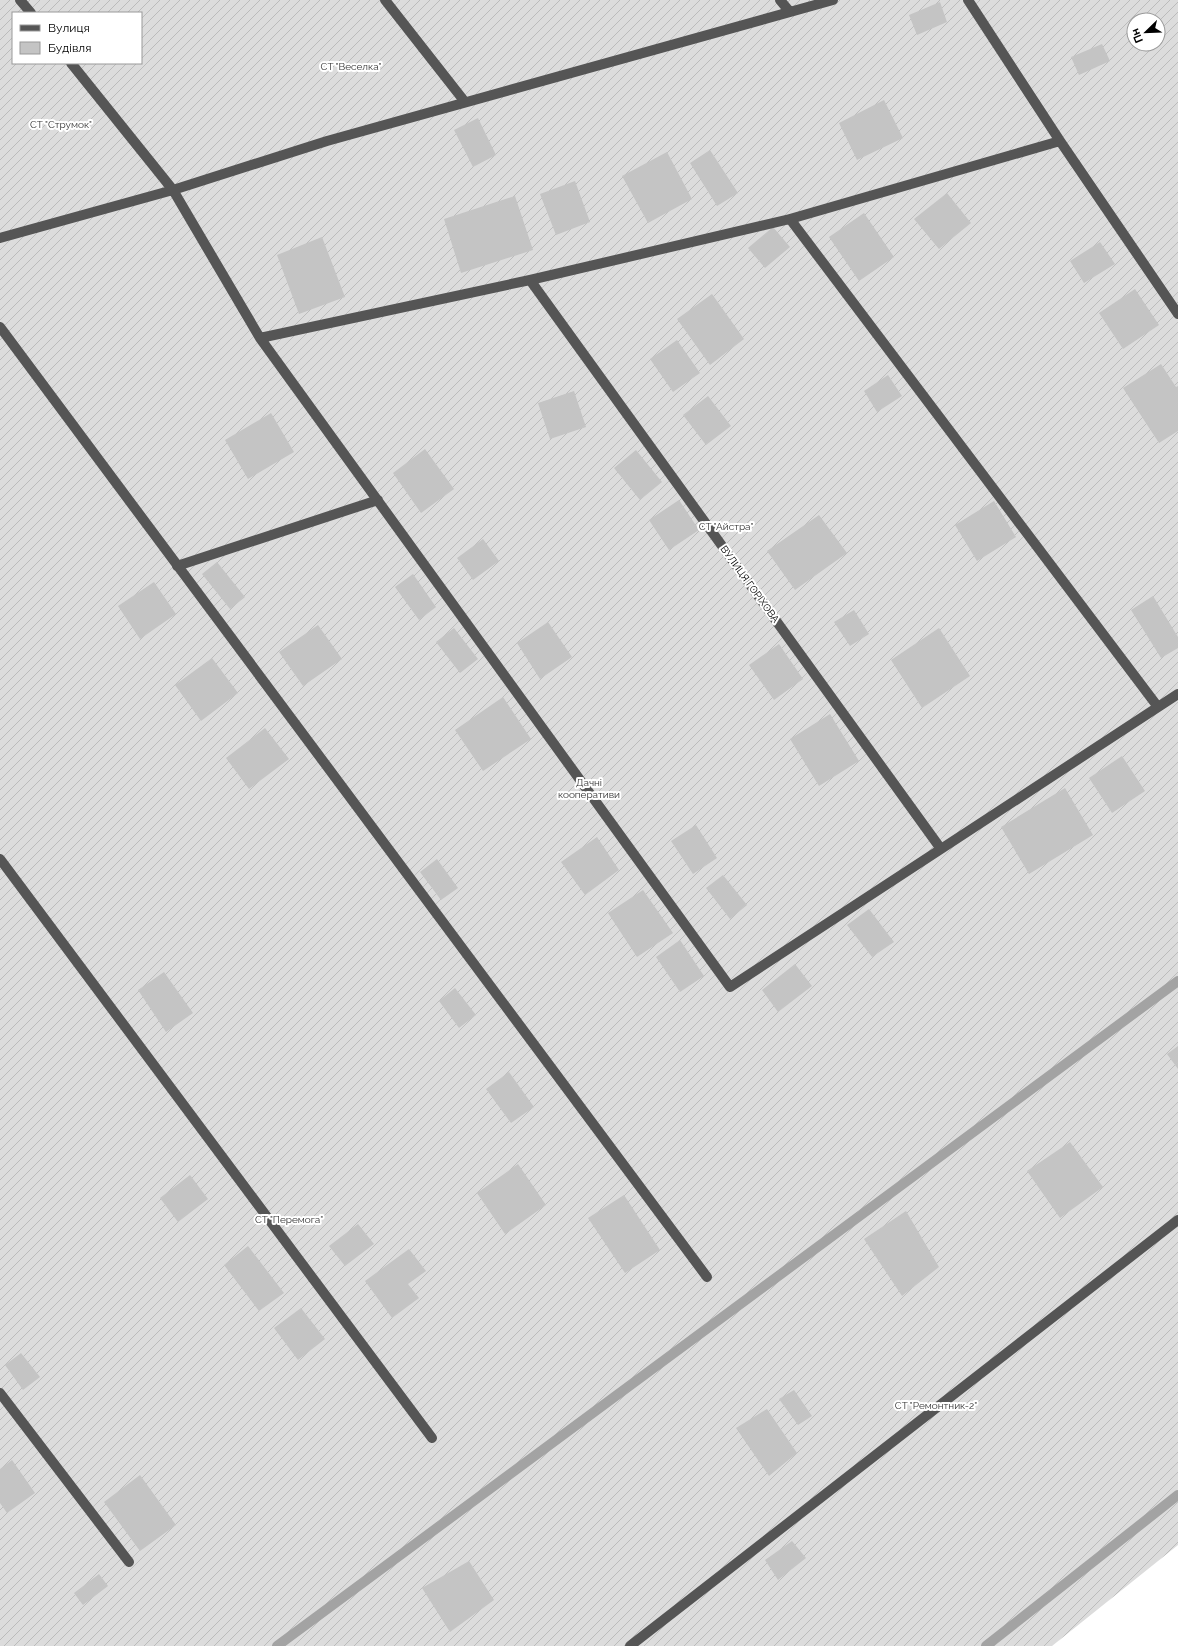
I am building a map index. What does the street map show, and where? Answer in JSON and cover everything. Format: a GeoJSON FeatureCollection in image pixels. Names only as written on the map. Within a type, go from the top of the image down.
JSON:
{"type":"FeatureCollection","features":[{"type":"Feature","properties":{"kind":"street"},"geometry":{"type":"LineString","coordinates":[[20,0],[30,12]]}},
{"type":"Feature","properties":{"kind":"street"},"geometry":{"type":"LineString","coordinates":[[385,0],[465,102]]}},
{"type":"Feature","properties":{"kind":"street"},"geometry":{"type":"LineString","coordinates":[[780,0],[790,12]]}},
{"type":"Feature","properties":{"kind":"street"},"geometry":{"type":"LineString","coordinates":[[0,238],[173,190],[327,141],[833,0]]}},
{"type":"Feature","properties":{"kind":"street"},"geometry":{"type":"LineString","coordinates":[[968,0],[1060,141],[1178,314]]}},
{"type":"Feature","properties":{"kind":"street"},"geometry":{"type":"LineString","coordinates":[[72,64],[173,190],[260,338],[730,987],[1178,694]]}},
{"type":"Feature","properties":{"kind":"street"},"geometry":{"type":"LineString","coordinates":[[260,338],[530,280],[790,219],[1060,141]]}},
{"type":"Feature","properties":{"kind":"street"},"geometry":{"type":"LineString","coordinates":[[790,219],[1158,707]]}},
{"type":"Feature","properties":{"kind":"street","name":"ВУЛИЦЯ ГОРІХОВА"},"geometry":{"type":"LineString","coordinates":[[530,280],[941,849]]}},
{"type":"Feature","properties":{"kind":"street"},"geometry":{"type":"LineString","coordinates":[[0,327],[706,1277]]}},
{"type":"Feature","properties":{"kind":"street"},"geometry":{"type":"LineString","coordinates":[[177,566],[378,500]]}},
{"type":"Feature","properties":{"kind":"street"},"geometry":{"type":"LineString","coordinates":[[0,859],[432,1438]]}},
{"type":"Feature","properties":{"kind":"street"},"geometry":{"type":"LineString","coordinates":[[630,1646],[1178,1220]]}},
{"type":"Feature","properties":{"kind":"street"},"geometry":{"type":"LineString","coordinates":[[0,1394],[129,1562]]}},
{"type":"Feature","properties":{"kind":"green space","name":"Дачні кооперативи"},"geometry":{"type":"Polygon","coordinates":[[[0,0],[1178,0],[1178,1545],[1052,1646],[0,1646],[0,0]]]}},
{"type":"Feature","properties":{"kind":"building"},"geometry":{"type":"Polygon","coordinates":[[[940,2],[947,22],[917,35],[909,15],[940,2]]]}},
{"type":"Feature","properties":{"kind":"building"},"geometry":{"type":"Polygon","coordinates":[[[1102,44],[1110,61],[1079,75],[1071,57],[1102,44]]]}},
{"type":"Feature","properties":{"kind":"building"},"geometry":{"type":"Polygon","coordinates":[[[884,100],[903,138],[857,160],[839,123],[884,100]]]}},
{"type":"Feature","properties":{"kind":"building"},"geometry":{"type":"Polygon","coordinates":[[[478,118],[496,155],[473,167],[454,130],[478,118]]]}},
{"type":"Feature","properties":{"kind":"building"},"geometry":{"type":"Polygon","coordinates":[[[710,150],[738,193],[717,206],[690,163],[710,150]]]}},
{"type":"Feature","properties":{"kind":"building"},"geometry":{"type":"Polygon","coordinates":[[[667,152],[692,199],[648,223],[622,176],[667,152]]]}},
{"type":"Feature","properties":{"kind":"building"},"geometry":{"type":"Polygon","coordinates":[[[575,181],[590,222],[556,235],[540,194],[575,181]]]}},
{"type":"Feature","properties":{"kind":"building"},"geometry":{"type":"Polygon","coordinates":[[[947,193],[971,223],[939,249],[914,219],[947,193]]]}},
{"type":"Feature","properties":{"kind":"building"},"geometry":{"type":"Polygon","coordinates":[[[515,196],[533,250],[461,273],[444,219],[515,196]]]}},
{"type":"Feature","properties":{"kind":"building"},"geometry":{"type":"Polygon","coordinates":[[[864,213],[894,257],[859,281],[829,237],[864,213]]]}},
{"type":"Feature","properties":{"kind":"building"},"geometry":{"type":"Polygon","coordinates":[[[773,227],[790,247],[765,268],[748,248],[773,227]]]}},
{"type":"Feature","properties":{"kind":"building"},"geometry":{"type":"Polygon","coordinates":[[[322,237],[345,297],[299,314],[277,255],[322,237]]]}},
{"type":"Feature","properties":{"kind":"building"},"geometry":{"type":"Polygon","coordinates":[[[1100,242],[1115,264],[1084,283],[1070,261],[1100,242]]]}},
{"type":"Feature","properties":{"kind":"building"},"geometry":{"type":"Polygon","coordinates":[[[1135,289],[1159,325],[1123,349],[1099,313],[1135,289]]]}},
{"type":"Feature","properties":{"kind":"building"},"geometry":{"type":"Polygon","coordinates":[[[712,294],[744,339],[710,365],[677,319],[712,294]]]}},
{"type":"Feature","properties":{"kind":"building"},"geometry":{"type":"Polygon","coordinates":[[[677,340],[700,373],[673,392],[650,359],[677,340]]]}},
{"type":"Feature","properties":{"kind":"building"},"geometry":{"type":"Polygon","coordinates":[[[1161,364],[1176,387],[1178,386],[1178,431],[1159,443],[1123,388],[1161,364]]]}},
{"type":"Feature","properties":{"kind":"building"},"geometry":{"type":"Polygon","coordinates":[[[888,375],[902,396],[877,412],[864,391],[888,375]]]}},
{"type":"Feature","properties":{"kind":"building"},"geometry":{"type":"Polygon","coordinates":[[[574,391],[586,427],[550,439],[538,403],[574,391]]]}},
{"type":"Feature","properties":{"kind":"building"},"geometry":{"type":"Polygon","coordinates":[[[708,396],[731,426],[706,445],[683,415],[708,396]]]}},
{"type":"Feature","properties":{"kind":"building"},"geometry":{"type":"Polygon","coordinates":[[[271,413],[294,452],[248,479],[225,440],[271,413]]]}},
{"type":"Feature","properties":{"kind":"building"},"geometry":{"type":"Polygon","coordinates":[[[425,449],[454,489],[421,513],[393,473],[425,449]]]}},
{"type":"Feature","properties":{"kind":"building"},"geometry":{"type":"Polygon","coordinates":[[[636,450],[662,482],[640,500],[614,468],[636,450]]]}},
{"type":"Feature","properties":{"kind":"building"},"geometry":{"type":"Polygon","coordinates":[[[679,500],[699,530],[669,550],[649,520],[679,500]]]}},
{"type":"Feature","properties":{"kind":"building"},"geometry":{"type":"Polygon","coordinates":[[[994,501],[1016,537],[977,561],[955,525],[994,501]]]}},
{"type":"Feature","properties":{"kind":"building"},"geometry":{"type":"Polygon","coordinates":[[[819,515],[847,553],[795,590],[767,551],[819,515]]]}},
{"type":"Feature","properties":{"kind":"building"},"geometry":{"type":"Polygon","coordinates":[[[483,539],[499,561],[473,580],[457,558],[483,539]]]}},
{"type":"Feature","properties":{"kind":"building"},"geometry":{"type":"Polygon","coordinates":[[[217,562],[245,597],[230,609],[202,574],[217,562]]]}},
{"type":"Feature","properties":{"kind":"building"},"geometry":{"type":"Polygon","coordinates":[[[413,574],[436,607],[419,620],[395,587],[413,574]]]}},
{"type":"Feature","properties":{"kind":"building"},"geometry":{"type":"Polygon","coordinates":[[[154,582],[176,614],[140,639],[118,606],[154,582]]]}},
{"type":"Feature","properties":{"kind":"building"},"geometry":{"type":"Polygon","coordinates":[[[1153,596],[1178,637],[1178,648],[1161,658],[1131,610],[1153,596]]]}},
{"type":"Feature","properties":{"kind":"building"},"geometry":{"type":"Polygon","coordinates":[[[854,610],[869,634],[850,646],[834,622],[854,610]]]}},
{"type":"Feature","properties":{"kind":"building"},"geometry":{"type":"Polygon","coordinates":[[[548,622],[572,657],[540,679],[517,643],[548,622]]]}},
{"type":"Feature","properties":{"kind":"building"},"geometry":{"type":"Polygon","coordinates":[[[318,625],[342,659],[303,686],[279,652],[318,625]]]}},
{"type":"Feature","properties":{"kind":"building"},"geometry":{"type":"Polygon","coordinates":[[[454,628],[478,659],[460,673],[436,642],[454,628]]]}},
{"type":"Feature","properties":{"kind":"building"},"geometry":{"type":"Polygon","coordinates":[[[939,628],[970,676],[922,708],[891,660],[939,628]]]}},
{"type":"Feature","properties":{"kind":"building"},"geometry":{"type":"Polygon","coordinates":[[[779,644],[803,679],[774,700],[749,665],[779,644]]]}},
{"type":"Feature","properties":{"kind":"building"},"geometry":{"type":"Polygon","coordinates":[[[212,658],[238,693],[201,721],[175,685],[212,658]]]}},
{"type":"Feature","properties":{"kind":"building"},"geometry":{"type":"Polygon","coordinates":[[[503,697],[531,739],[483,771],[455,730],[503,697]]]}},
{"type":"Feature","properties":{"kind":"building"},"geometry":{"type":"Polygon","coordinates":[[[830,714],[859,761],[819,786],[790,739],[830,714]]]}},
{"type":"Feature","properties":{"kind":"building"},"geometry":{"type":"Polygon","coordinates":[[[265,728],[289,759],[249,789],[226,758],[265,728]]]}},
{"type":"Feature","properties":{"kind":"building"},"geometry":{"type":"Polygon","coordinates":[[[1122,756],[1145,791],[1112,813],[1089,778],[1122,756]]]}},
{"type":"Feature","properties":{"kind":"building"},"geometry":{"type":"Polygon","coordinates":[[[1065,788],[1093,835],[1029,874],[1001,827],[1065,788]]]}},
{"type":"Feature","properties":{"kind":"building"},"geometry":{"type":"Polygon","coordinates":[[[696,825],[717,858],[693,874],[671,841],[696,825]]]}},
{"type":"Feature","properties":{"kind":"building"},"geometry":{"type":"Polygon","coordinates":[[[597,837],[619,870],[585,895],[561,862],[597,837]]]}},
{"type":"Feature","properties":{"kind":"building"},"geometry":{"type":"Polygon","coordinates":[[[437,859],[458,888],[441,900],[420,872],[437,859]]]}},
{"type":"Feature","properties":{"kind":"building"},"geometry":{"type":"Polygon","coordinates":[[[723,875],[747,905],[730,919],[706,888],[723,875]]]}},
{"type":"Feature","properties":{"kind":"building"},"geometry":{"type":"Polygon","coordinates":[[[643,890],[673,933],[637,957],[608,913],[643,890]]]}},
{"type":"Feature","properties":{"kind":"building"},"geometry":{"type":"Polygon","coordinates":[[[869,909],[894,942],[872,957],[847,925],[869,909]]]}},
{"type":"Feature","properties":{"kind":"building"},"geometry":{"type":"Polygon","coordinates":[[[680,940],[704,976],[680,992],[656,957],[680,940]]]}},
{"type":"Feature","properties":{"kind":"building"},"geometry":{"type":"Polygon","coordinates":[[[795,964],[812,986],[778,1012],[762,990],[795,964]]]}},
{"type":"Feature","properties":{"kind":"building"},"geometry":{"type":"Polygon","coordinates":[[[164,972],[193,1013],[166,1032],[138,990],[164,972]]]}},
{"type":"Feature","properties":{"kind":"building"},"geometry":{"type":"Polygon","coordinates":[[[455,988],[476,1015],[459,1028],[439,1001],[455,988]]]}},
{"type":"Feature","properties":{"kind":"building"},"geometry":{"type":"Polygon","coordinates":[[[1178,1046],[1178,1069],[1167,1054],[1178,1046]]]}},
{"type":"Feature","properties":{"kind":"building"},"geometry":{"type":"Polygon","coordinates":[[[509,1072],[534,1107],[511,1123],[486,1089],[509,1072]]]}},
{"type":"Feature","properties":{"kind":"building"},"geometry":{"type":"Polygon","coordinates":[[[1070,1142],[1103,1187],[1060,1218],[1027,1171],[1070,1142]]]}},
{"type":"Feature","properties":{"kind":"building"},"geometry":{"type":"Polygon","coordinates":[[[518,1164],[546,1205],[505,1234],[477,1193],[518,1164]]]}},
{"type":"Feature","properties":{"kind":"building"},"geometry":{"type":"Polygon","coordinates":[[[190,1175],[208,1199],[178,1222],[160,1198],[190,1175]]]}},
{"type":"Feature","properties":{"kind":"building"},"geometry":{"type":"Polygon","coordinates":[[[624,1195],[660,1250],[625,1273],[588,1218],[624,1195]]]}},
{"type":"Feature","properties":{"kind":"building"},"geometry":{"type":"Polygon","coordinates":[[[906,1211],[939,1267],[902,1296],[864,1239],[906,1211]]]}},
{"type":"Feature","properties":{"kind":"building"},"geometry":{"type":"Polygon","coordinates":[[[358,1224],[374,1244],[345,1266],[329,1246],[358,1224]]]}},
{"type":"Feature","properties":{"kind":"building"},"geometry":{"type":"Polygon","coordinates":[[[248,1246],[284,1293],[259,1311],[224,1265],[248,1246]]]}},
{"type":"Feature","properties":{"kind":"building"},"geometry":{"type":"Polygon","coordinates":[[[409,1249],[426,1271],[408,1284],[419,1298],[392,1318],[365,1281],[409,1249]]]}},
{"type":"Feature","properties":{"kind":"building"},"geometry":{"type":"Polygon","coordinates":[[[301,1308],[325,1339],[298,1360],[274,1328],[301,1308]]]}},
{"type":"Feature","properties":{"kind":"building"},"geometry":{"type":"Polygon","coordinates":[[[21,1353],[40,1377],[23,1390],[5,1365],[21,1353]]]}},
{"type":"Feature","properties":{"kind":"building"},"geometry":{"type":"Polygon","coordinates":[[[794,1390],[812,1416],[798,1425],[779,1399],[794,1390]]]}},
{"type":"Feature","properties":{"kind":"building"},"geometry":{"type":"Polygon","coordinates":[[[767,1409],[797,1453],[769,1476],[736,1428],[767,1409]]]}},
{"type":"Feature","properties":{"kind":"building"},"geometry":{"type":"Polygon","coordinates":[[[12,1460],[35,1493],[7,1513],[0,1503],[0,1469],[12,1460]]]}},
{"type":"Feature","properties":{"kind":"building"},"geometry":{"type":"Polygon","coordinates":[[[140,1475],[176,1525],[140,1551],[104,1502],[140,1475]]]}},
{"type":"Feature","properties":{"kind":"building"},"geometry":{"type":"Polygon","coordinates":[[[792,1541],[806,1558],[778,1580],[765,1560],[792,1541]]]}},
{"type":"Feature","properties":{"kind":"building"},"geometry":{"type":"Polygon","coordinates":[[[469,1561],[494,1600],[450,1632],[422,1588],[469,1561]]]}},
{"type":"Feature","properties":{"kind":"building"},"geometry":{"type":"Polygon","coordinates":[[[99,1574],[108,1586],[83,1605],[74,1593],[99,1574]]]}},
{"type":"Feature","properties":{"kind":"waterway"},"geometry":{"type":"LineString","coordinates":[[277,1646],[1178,981]]}},
{"type":"Feature","properties":{"kind":"waterway"},"geometry":{"type":"LineString","coordinates":[[986,1646],[1178,1495]]}},
{"type":"Feature","properties":{"kind":"park label","name":"СТ \"Веселка\""},"geometry":{"type":"Point","coordinates":[351,66]}},
{"type":"Feature","properties":{"kind":"park label","name":"СТ \"Струмок\""},"geometry":{"type":"Point","coordinates":[61,124]}},
{"type":"Feature","properties":{"kind":"park label","name":"СТ \"Айстра\""},"geometry":{"type":"Point","coordinates":[726,526]}},
{"type":"Feature","properties":{"kind":"park label","name":"СТ \"Перемога\""},"geometry":{"type":"Point","coordinates":[289,1219]}},
{"type":"Feature","properties":{"kind":"park label","name":"СТ \"Ремонтник-2\""},"geometry":{"type":"Point","coordinates":[936,1405]}}]}
